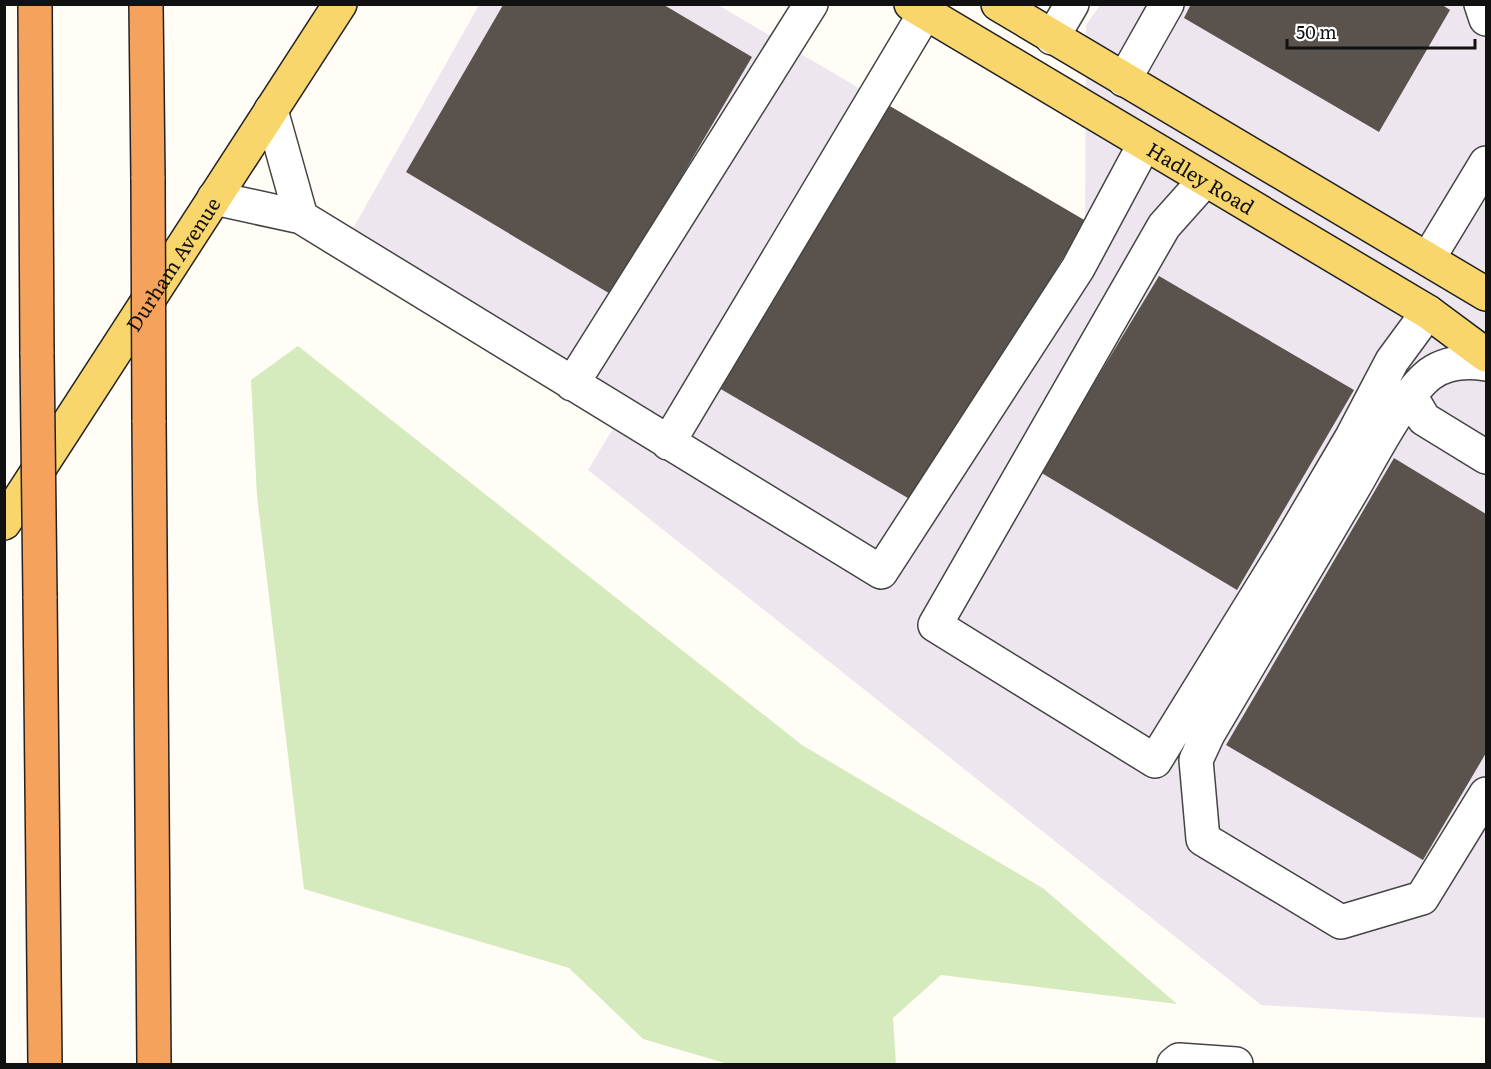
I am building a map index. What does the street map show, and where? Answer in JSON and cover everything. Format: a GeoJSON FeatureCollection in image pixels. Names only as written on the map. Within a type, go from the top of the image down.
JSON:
{"type":"FeatureCollection","features":[{"type":"Feature","properties":{"kind":"highway"},"geometry":{"type":"LineString","coordinates":[[35,4],[45,1065]]}},
{"type":"Feature","properties":{"kind":"highway"},"geometry":{"type":"LineString","coordinates":[[146,4],[154,1065]]}},
{"type":"Feature","properties":{"kind":"main road","name":"Durham Avenue"},"geometry":{"type":"LineString","coordinates":[[4,523],[340,4]]}},
{"type":"Feature","properties":{"kind":"main road"},"geometry":{"type":"LineString","coordinates":[[998,4],[1486,294]]}},
{"type":"Feature","properties":{"kind":"main road","name":"Hadley Road"},"geometry":{"type":"LineString","coordinates":[[917,9],[1428,312],[1486,355]]}},
{"type":"Feature","properties":{"kind":"lane"},"geometry":{"type":"LineString","coordinates":[[572,384],[811,4]]}},
{"type":"Feature","properties":{"kind":"lane"},"geometry":{"type":"LineString","coordinates":[[1052,38],[1072,4]]}},
{"type":"Feature","properties":{"kind":"lane"},"geometry":{"type":"LineString","coordinates":[[1124,80],[1167,4]]}},
{"type":"Feature","properties":{"kind":"lane"},"geometry":{"type":"LineString","coordinates":[[1481,4],[1486,20]]}},
{"type":"Feature","properties":{"kind":"lane"},"geometry":{"type":"LineString","coordinates":[[668,443],[917,9]]}},
{"type":"Feature","properties":{"kind":"lane"},"geometry":{"type":"LineString","coordinates":[[271,110],[301,217]]}},
{"type":"Feature","properties":{"kind":"lane"},"geometry":{"type":"LineString","coordinates":[[214,198],[301,217],[881,572],[1078,268],[1144,145]]}},
{"type":"Feature","properties":{"kind":"lane"},"geometry":{"type":"LineString","coordinates":[[1428,259],[1486,163]]}},
{"type":"Feature","properties":{"kind":"lane"},"geometry":{"type":"LineString","coordinates":[[1205,180],[1164,226],[1000,508],[935,625],[1155,761],[1292,539],[1392,361],[1428,312]]}},
{"type":"Feature","properties":{"kind":"lane"},"geometry":{"type":"LineString","coordinates":[[1486,364],[1456,363],[1440,367],[1410,395],[1208,734],[1196,760],[1203,839],[1341,922],[1422,898],[1486,794]]}},
{"type":"Feature","properties":{"kind":"lane"},"geometry":{"type":"LineString","coordinates":[[1410,395],[1424,419],[1486,457]]}},
{"type":"Feature","properties":{"kind":"lane"},"geometry":{"type":"LineString","coordinates":[[1174,1065],[1179,1060],[1236,1065]]}},
{"type":"Feature","properties":{"kind":"shaded area"},"geometry":{"type":"Polygon","coordinates":[[[479,5],[718,5],[1085,221],[1086,25],[1100,5],[1486,5],[1486,1018],[1261,1005],[588,470],[623,412],[351,232],[479,5]]]}},
{"type":"Feature","properties":{"kind":"green space"},"geometry":{"type":"Polygon","coordinates":[[[298,346],[802,745],[1044,889],[1177,1004],[941,975],[893,1018],[896,1064],[728,1064],[643,1039],[569,968],[304,889],[257,496],[251,380],[298,346]]]}},
{"type":"Feature","properties":{"kind":"building"},"geometry":{"type":"Polygon","coordinates":[[[1191,4],[1441,4],[1450,10],[1379,132],[1184,18],[1191,4]]]}},
{"type":"Feature","properties":{"kind":"building"},"geometry":{"type":"Polygon","coordinates":[[[503,5],[664,5],[752,57],[612,295],[406,172],[503,5]]]}},
{"type":"Feature","properties":{"kind":"building"},"geometry":{"type":"Polygon","coordinates":[[[883,102],[1086,221],[913,501],[719,388],[883,102]]]}},
{"type":"Feature","properties":{"kind":"building"},"geometry":{"type":"Polygon","coordinates":[[[1159,276],[1354,390],[1237,590],[1040,472],[1159,276]]]}},
{"type":"Feature","properties":{"kind":"building"},"geometry":{"type":"Polygon","coordinates":[[[1394,458],[1486,514],[1486,753],[1423,860],[1226,745],[1394,458]]]}}]}
